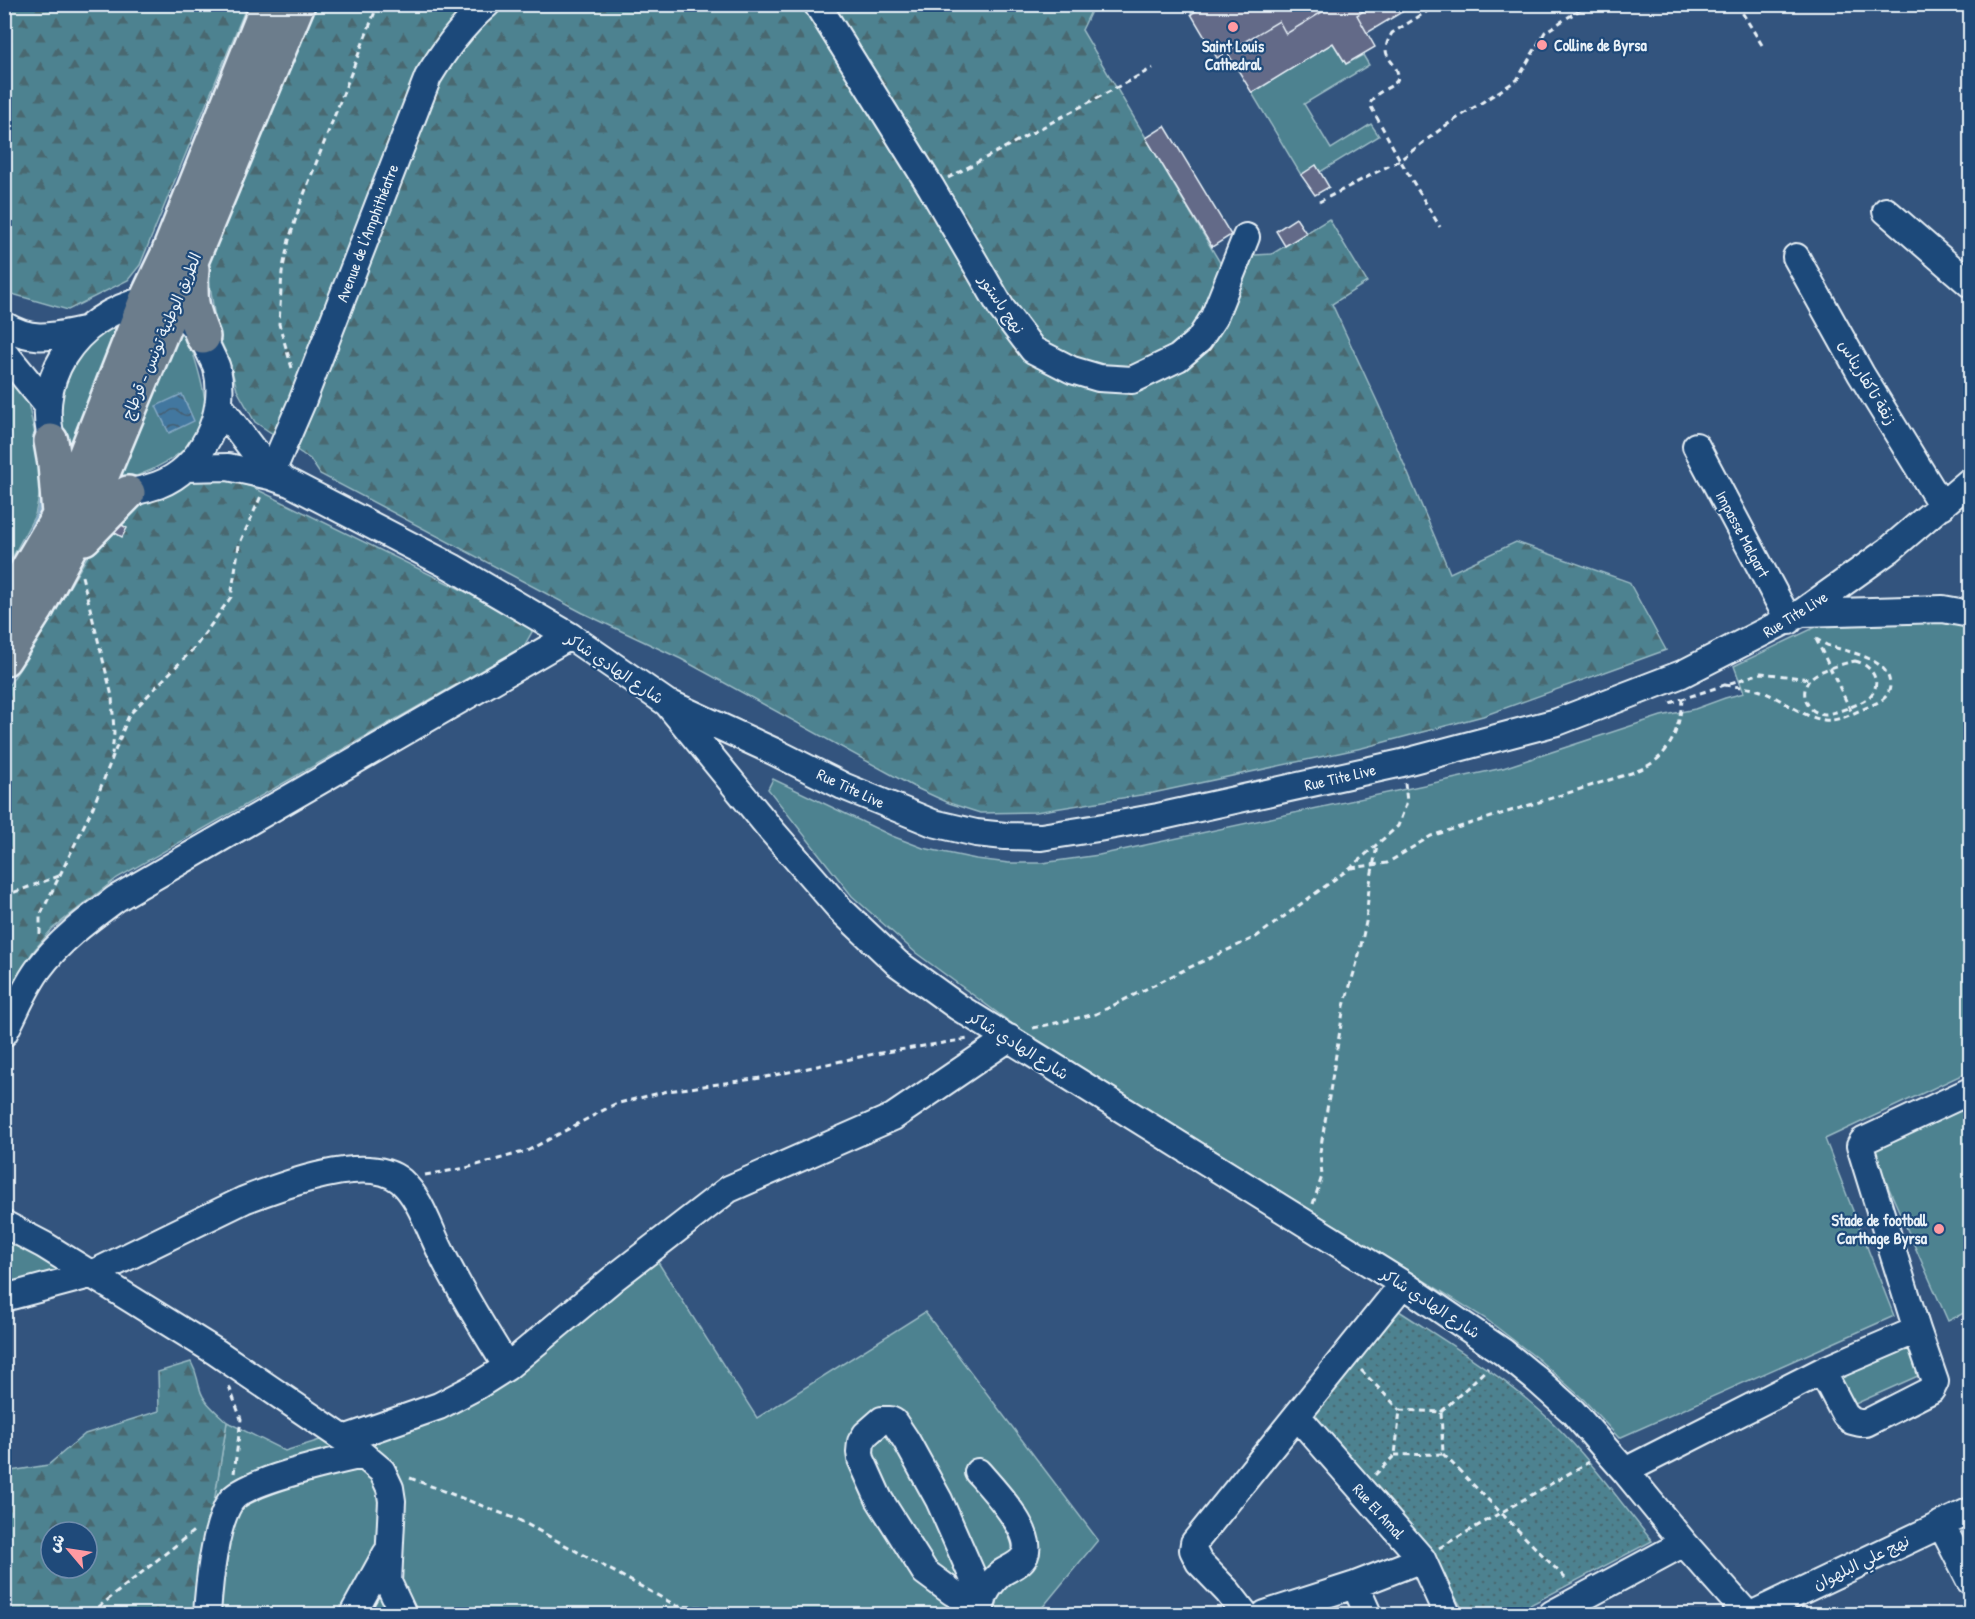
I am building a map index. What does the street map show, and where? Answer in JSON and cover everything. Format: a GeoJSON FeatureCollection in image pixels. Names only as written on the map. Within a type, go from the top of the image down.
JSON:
{"type":"FeatureCollection","features":[{"type":"Feature","properties":{"kind":"highway","name":"الطريق الوطنية تونس - قرطاج"},"geometry":{"type":"LineString","coordinates":[[181,257],[268,4]]}},
{"type":"Feature","properties":{"kind":"highway","name":"الطريق الوطنية تونس - قرطاج"},"geometry":{"type":"LineString","coordinates":[[4,659],[37,608],[81,526],[84,489],[144,306],[181,257],[298,4]]}},
{"type":"Feature","properties":{"kind":"highway"},"geometry":{"type":"LineString","coordinates":[[144,306],[146,284],[181,257],[190,289],[192,310],[203,337]]}},
{"type":"Feature","properties":{"kind":"highway"},"geometry":{"type":"LineString","coordinates":[[51,441],[59,516]]}},
{"type":"Feature","properties":{"kind":"highway","name":"الطريق الوطنية تونس - قرطاج"},"geometry":{"type":"LineString","coordinates":[[4,609],[59,516],[84,489]]}},
{"type":"Feature","properties":{"kind":"highway"},"geometry":{"type":"LineString","coordinates":[[64,558],[128,492]]}},
{"type":"Feature","properties":{"kind":"street","name":"Avenue de l'Amphithéatre"},"geometry":{"type":"LineString","coordinates":[[277,477],[302,402],[428,77],[448,44],[487,4]]}},
{"type":"Feature","properties":{"kind":"street","name":"نهج باستور"},"geometry":{"type":"LineString","coordinates":[[817,4],[931,187],[1002,309],[1033,350],[1072,370],[1099,378],[1132,380],[1178,358],[1199,340],[1214,317],[1246,237]]}},
{"type":"Feature","properties":{"kind":"street"},"geometry":{"type":"LineString","coordinates":[[1886,211],[1971,284]]}},
{"type":"Feature","properties":{"kind":"street","name":"زنقة تاكفاريناس"},"geometry":{"type":"LineString","coordinates":[[1796,257],[1861,374],[1942,506]]}},
{"type":"Feature","properties":{"kind":"street"},"geometry":{"type":"LineString","coordinates":[[4,325],[22,334],[45,337],[84,330],[144,306],[184,318],[203,337],[217,370],[219,405],[213,429],[202,450],[186,468],[159,485],[128,492],[84,489],[61,466],[51,441],[48,406],[53,378],[65,352],[84,330]]}},
{"type":"Feature","properties":{"kind":"street"},"geometry":{"type":"LineString","coordinates":[[4,352],[48,406]]}},
{"type":"Feature","properties":{"kind":"street"},"geometry":{"type":"LineString","coordinates":[[219,405],[277,477]]}},
{"type":"Feature","properties":{"kind":"street","name":"Impasse Malgart"},"geometry":{"type":"LineString","coordinates":[[1696,447],[1795,617]]}},
{"type":"Feature","properties":{"kind":"street"},"geometry":{"type":"LineString","coordinates":[[186,468],[228,467],[277,477]]}},
{"type":"Feature","properties":{"kind":"street","name":"شارع الهادي شاكر"},"geometry":{"type":"LineString","coordinates":[[277,477],[452,567],[570,636],[617,666],[667,703],[792,855],[866,934],[925,985],[1403,1284],[1503,1352],[1574,1412],[1684,1544],[1747,1614]]}},
{"type":"Feature","properties":{"kind":"street","name":"Rue Tite Live"},"geometry":{"type":"LineString","coordinates":[[667,703],[843,786],[933,823],[1005,837],[1041,837],[1138,821],[1402,763],[1557,722],[1682,674],[1795,617],[1889,550],[1971,481]]}},
{"type":"Feature","properties":{"kind":"street"},"geometry":{"type":"LineString","coordinates":[[1795,617],[1943,609],[1971,614]]}},
{"type":"Feature","properties":{"kind":"street"},"geometry":{"type":"LineString","coordinates":[[4,1033],[39,968],[58,945],[81,924],[117,898],[570,636]]}},
{"type":"Feature","properties":{"kind":"street"},"geometry":{"type":"LineString","coordinates":[[207,1614],[217,1540],[230,1501],[251,1487],[271,1479],[363,1455],[439,1406],[507,1367],[614,1278],[729,1189],[893,1117],[1006,1036]]}},
{"type":"Feature","properties":{"kind":"street"},"geometry":{"type":"LineString","coordinates":[[1822,1371],[1845,1415],[1852,1421],[1866,1423],[1935,1386],[1860,1146],[1863,1142],[1971,1091]]}},
{"type":"Feature","properties":{"kind":"street"},"geometry":{"type":"LineString","coordinates":[[4,1298],[90,1275],[244,1200],[286,1184],[341,1170],[364,1169],[400,1180],[412,1195],[460,1288],[507,1367]]}},
{"type":"Feature","properties":{"kind":"street"},"geometry":{"type":"LineString","coordinates":[[4,1224],[44,1245],[216,1352],[363,1455],[390,1488],[392,1502],[388,1582],[403,1614]]}},
{"type":"Feature","properties":{"kind":"street"},"geometry":{"type":"LineString","coordinates":[[1245,1614],[1228,1592],[1199,1562],[1193,1550],[1194,1543],[1403,1284]]}},
{"type":"Feature","properties":{"kind":"street"},"geometry":{"type":"LineString","coordinates":[[1625,1471],[1822,1371],[1917,1330]]}},
{"type":"Feature","properties":{"kind":"street","name":"Rue El Amal"},"geometry":{"type":"LineString","coordinates":[[1297,1416],[1422,1559],[1447,1614]]}},
{"type":"Feature","properties":{"kind":"street"},"geometry":{"type":"LineString","coordinates":[[882,1420],[894,1422],[939,1500],[981,1607],[952,1592],[925,1572],[879,1499],[860,1452],[861,1442],[866,1434],[882,1420]]}},
{"type":"Feature","properties":{"kind":"street"},"geometry":{"type":"LineString","coordinates":[[978,1472],[1002,1499],[1024,1535],[1026,1547],[1025,1555],[1018,1564],[1002,1573],[986,1592],[981,1607]]}},
{"type":"Feature","properties":{"kind":"street","name":"نهج علي البلهوان"},"geometry":{"type":"LineString","coordinates":[[1753,1614],[1971,1511]]}},
{"type":"Feature","properties":{"kind":"street"},"geometry":{"type":"LineString","coordinates":[[1941,1524],[1971,1581]]}},
{"type":"Feature","properties":{"kind":"street"},"geometry":{"type":"LineString","coordinates":[[1552,1614],[1684,1544]]}},
{"type":"Feature","properties":{"kind":"street"},"geometry":{"type":"LineString","coordinates":[[353,1614],[388,1551]]}},
{"type":"Feature","properties":{"kind":"street"},"geometry":{"type":"LineString","coordinates":[[1265,1614],[1354,1585],[1422,1559]]}},
{"type":"Feature","properties":{"kind":"street"},"geometry":{"type":"LineString","coordinates":[[1354,1585],[1368,1614]]}},
{"type":"Feature","properties":{"kind":"path"},"geometry":{"type":"LineString","coordinates":[[302,402],[279,324],[282,272],[301,202],[378,4]]}},
{"type":"Feature","properties":{"kind":"path"},"geometry":{"type":"LineString","coordinates":[[1439,4],[1392,33],[1386,48],[1387,55],[1398,74],[1398,79],[1395,84],[1376,94],[1371,101],[1371,110],[1440,227]]}},
{"type":"Feature","properties":{"kind":"path"},"geometry":{"type":"LineString","coordinates":[[1319,202],[1400,160],[1445,126],[1517,80],[1545,32],[1589,4]]}},
{"type":"Feature","properties":{"kind":"path"},"geometry":{"type":"LineString","coordinates":[[1737,4],[1762,45]]}},
{"type":"Feature","properties":{"kind":"path"},"geometry":{"type":"LineString","coordinates":[[931,187],[1153,68]]}},
{"type":"Feature","properties":{"kind":"path"},"geometry":{"type":"LineString","coordinates":[[39,968],[40,916],[93,807],[129,715],[196,646],[231,597],[239,545],[277,477]]}},
{"type":"Feature","properties":{"kind":"path"},"geometry":{"type":"LineString","coordinates":[[64,558],[80,568],[112,696],[114,733],[111,759]]}},
{"type":"Feature","properties":{"kind":"path"},"geometry":{"type":"LineString","coordinates":[[1795,617],[1812,629],[1852,713]]}},
{"type":"Feature","properties":{"kind":"path"},"geometry":{"type":"LineString","coordinates":[[1810,679],[1804,694],[1810,708],[1817,713],[1825,714],[1849,707],[1870,697],[1874,690],[1874,674],[1870,668],[1863,663],[1855,662],[1831,669],[1810,679],[1761,673],[1723,685],[1759,690],[1826,721],[1836,720],[1882,701],[1888,694],[1890,684],[1886,673],[1878,664],[1865,657],[1831,647],[1816,639]]}},
{"type":"Feature","properties":{"kind":"path"},"geometry":{"type":"LineString","coordinates":[[1350,868],[1387,863],[1431,836],[1622,776],[1651,764],[1670,746],[1681,712],[1682,674]]}},
{"type":"Feature","properties":{"kind":"path"},"geometry":{"type":"LineString","coordinates":[[400,1180],[466,1168],[527,1150],[615,1104],[668,1091],[761,1078],[874,1054],[1006,1036],[1096,1014],[1256,937],[1350,868],[1398,826],[1407,802],[1402,763]]}},
{"type":"Feature","properties":{"kind":"path"},"geometry":{"type":"LineString","coordinates":[[1303,1222],[1322,1176],[1320,1152],[1329,1092],[1344,1006],[1366,922],[1377,844]]}},
{"type":"Feature","properties":{"kind":"path"},"geometry":{"type":"LineString","coordinates":[[4,896],[60,876]]}},
{"type":"Feature","properties":{"kind":"path"},"geometry":{"type":"LineString","coordinates":[[90,1614],[230,1501],[241,1419],[216,1352]]}},
{"type":"Feature","properties":{"kind":"path"},"geometry":{"type":"LineString","coordinates":[[1346,1355],[1400,1410],[1441,1412],[1503,1352]]}},
{"type":"Feature","properties":{"kind":"path"},"geometry":{"type":"LineString","coordinates":[[1360,1489],[1395,1455],[1400,1410]]}},
{"type":"Feature","properties":{"kind":"path"},"geometry":{"type":"LineString","coordinates":[[1441,1412],[1443,1454],[1583,1599]]}},
{"type":"Feature","properties":{"kind":"path"},"geometry":{"type":"LineString","coordinates":[[1422,1559],[1606,1450]]}},
{"type":"Feature","properties":{"kind":"path"},"geometry":{"type":"LineString","coordinates":[[1395,1455],[1443,1454]]}},
{"type":"Feature","properties":{"kind":"path"},"geometry":{"type":"LineString","coordinates":[[363,1455],[399,1474],[519,1520],[677,1606],[731,1609],[739,1614]]}},
{"type":"Feature","properties":{"kind":"green space"},"geometry":{"type":"Polygon","coordinates":[[[4,5],[247,5],[140,265],[128,280],[68,310],[5,292],[4,5]]]}},
{"type":"Feature","properties":{"kind":"green space"},"geometry":{"type":"Polygon","coordinates":[[[317,5],[1094,5],[1082,30],[1222,266],[1238,256],[1272,254],[1329,219],[1367,282],[1332,304],[1382,412],[1450,573],[1516,542],[1629,582],[1666,650],[1483,716],[1362,748],[1153,793],[1036,812],[980,813],[949,803],[914,787],[681,659],[583,613],[320,474],[310,459],[255,422],[237,390],[229,359],[217,333],[207,264],[317,5]]]}},
{"type":"Feature","properties":{"kind":"green space"},"geometry":{"type":"Polygon","coordinates":[[[1333,43],[1346,64],[1363,55],[1369,65],[1304,104],[1331,149],[1371,124],[1379,136],[1320,172],[1316,166],[1301,175],[1252,93],[1333,43]]]}},
{"type":"Feature","properties":{"kind":"green space"},"geometry":{"type":"Polygon","coordinates":[[[124,315],[176,324],[186,337],[197,367],[205,403],[206,420],[193,442],[167,461],[138,476],[107,481],[89,477],[65,445],[60,429],[61,389],[80,347],[124,315]]]}},
{"type":"Feature","properties":{"kind":"green space"},"geometry":{"type":"Polygon","coordinates":[[[5,370],[25,390],[44,474],[35,515],[5,571],[5,370]]]}},
{"type":"Feature","properties":{"kind":"green space"},"geometry":{"type":"Polygon","coordinates":[[[223,478],[252,487],[529,623],[532,632],[524,646],[117,878],[52,929],[32,953],[5,1006],[5,691],[36,644],[101,533],[116,517],[189,482],[223,478]]]}},
{"type":"Feature","properties":{"kind":"green space"},"geometry":{"type":"Polygon","coordinates":[[[1908,613],[1970,621],[1970,1071],[1825,1139],[1894,1316],[1619,1438],[1584,1400],[1538,1359],[1486,1319],[1018,1028],[916,953],[852,896],[768,789],[773,779],[892,836],[923,848],[976,859],[1009,863],[1042,863],[1099,855],[1503,768],[1661,716],[1695,709],[1744,693],[1734,666],[1818,626],[1908,613]]]}},
{"type":"Feature","properties":{"kind":"green space","name":"Stade de football Carthage Byrsa"},"geometry":{"type":"Polygon","coordinates":[[[1970,1103],[1970,1310],[1948,1321],[1871,1148],[1970,1103]]]}},
{"type":"Feature","properties":{"kind":"green space"},"geometry":{"type":"Polygon","coordinates":[[[5,1229],[59,1258],[58,1270],[5,1284],[5,1229]]]}},
{"type":"Feature","properties":{"kind":"green space"},"geometry":{"type":"Polygon","coordinates":[[[656,1259],[757,1418],[925,1312],[1098,1540],[1037,1614],[196,1614],[227,1422],[285,1451],[368,1425],[449,1394],[656,1259]]]}},
{"type":"Feature","properties":{"kind":"green space"},"geometry":{"type":"Polygon","coordinates":[[[1396,1309],[1479,1363],[1537,1408],[1581,1453],[1652,1541],[1513,1614],[1466,1614],[1428,1554],[1306,1412],[1396,1309]]]}},
{"type":"Feature","properties":{"kind":"green space"},"geometry":{"type":"Polygon","coordinates":[[[1905,1341],[1920,1375],[1844,1409],[1827,1371],[1905,1341]]]}},
{"type":"Feature","properties":{"kind":"green space"},"geometry":{"type":"Polygon","coordinates":[[[191,1362],[204,1398],[227,1422],[196,1614],[5,1614],[5,1472],[48,1465],[85,1434],[159,1411],[158,1372],[191,1362]]]}},
{"type":"Feature","properties":{"kind":"water"},"geometry":{"type":"Polygon","coordinates":[[[182,394],[194,421],[169,433],[156,406],[182,394]]]}},
{"type":"Feature","properties":{"kind":"building","name":"Saint Louis Cathedral"},"geometry":{"type":"Polygon","coordinates":[[[1207,4],[1335,4],[1286,34],[1279,21],[1217,58],[1191,14],[1207,4]]]}},
{"type":"Feature","properties":{"kind":"building"},"geometry":{"type":"Polygon","coordinates":[[[1335,4],[1373,4],[1357,15],[1375,47],[1346,64],[1333,43],[1252,93],[1227,52],[1279,21],[1286,34],[1335,4]]]}},
{"type":"Feature","properties":{"kind":"building"},"geometry":{"type":"Polygon","coordinates":[[[1374,4],[1415,4],[1367,33],[1357,15],[1374,4]]]}},
{"type":"Feature","properties":{"kind":"building"},"geometry":{"type":"Polygon","coordinates":[[[1165,126],[1231,235],[1212,247],[1146,138],[1165,126]]]}},
{"type":"Feature","properties":{"kind":"building"},"geometry":{"type":"Polygon","coordinates":[[[1316,165],[1329,187],[1315,195],[1301,175],[1316,165]]]}},
{"type":"Feature","properties":{"kind":"building"},"geometry":{"type":"Polygon","coordinates":[[[1296,218],[1306,233],[1285,246],[1276,231],[1296,218]]]}},
{"type":"Feature","properties":{"kind":"building"},"geometry":{"type":"Polygon","coordinates":[[[120,524],[127,528],[122,537],[115,533],[120,524]]]}},
{"type":"Feature","properties":{"kind":"waterway"},"geometry":{"type":"LineString","coordinates":[[26,541],[41,501]]}},
{"type":"Feature","properties":{"kind":"place","name":"Saint Louis Cathedral"},"geometry":{"type":"Point","coordinates":[1233,27]}},
{"type":"Feature","properties":{"kind":"place","name":"Colline de Byrsa"},"geometry":{"type":"Point","coordinates":[1542,45]}},
{"type":"Feature","properties":{"kind":"place","name":"Stade de football Carthage Byrsa"},"geometry":{"type":"Point","coordinates":[1939,1229]}}]}
